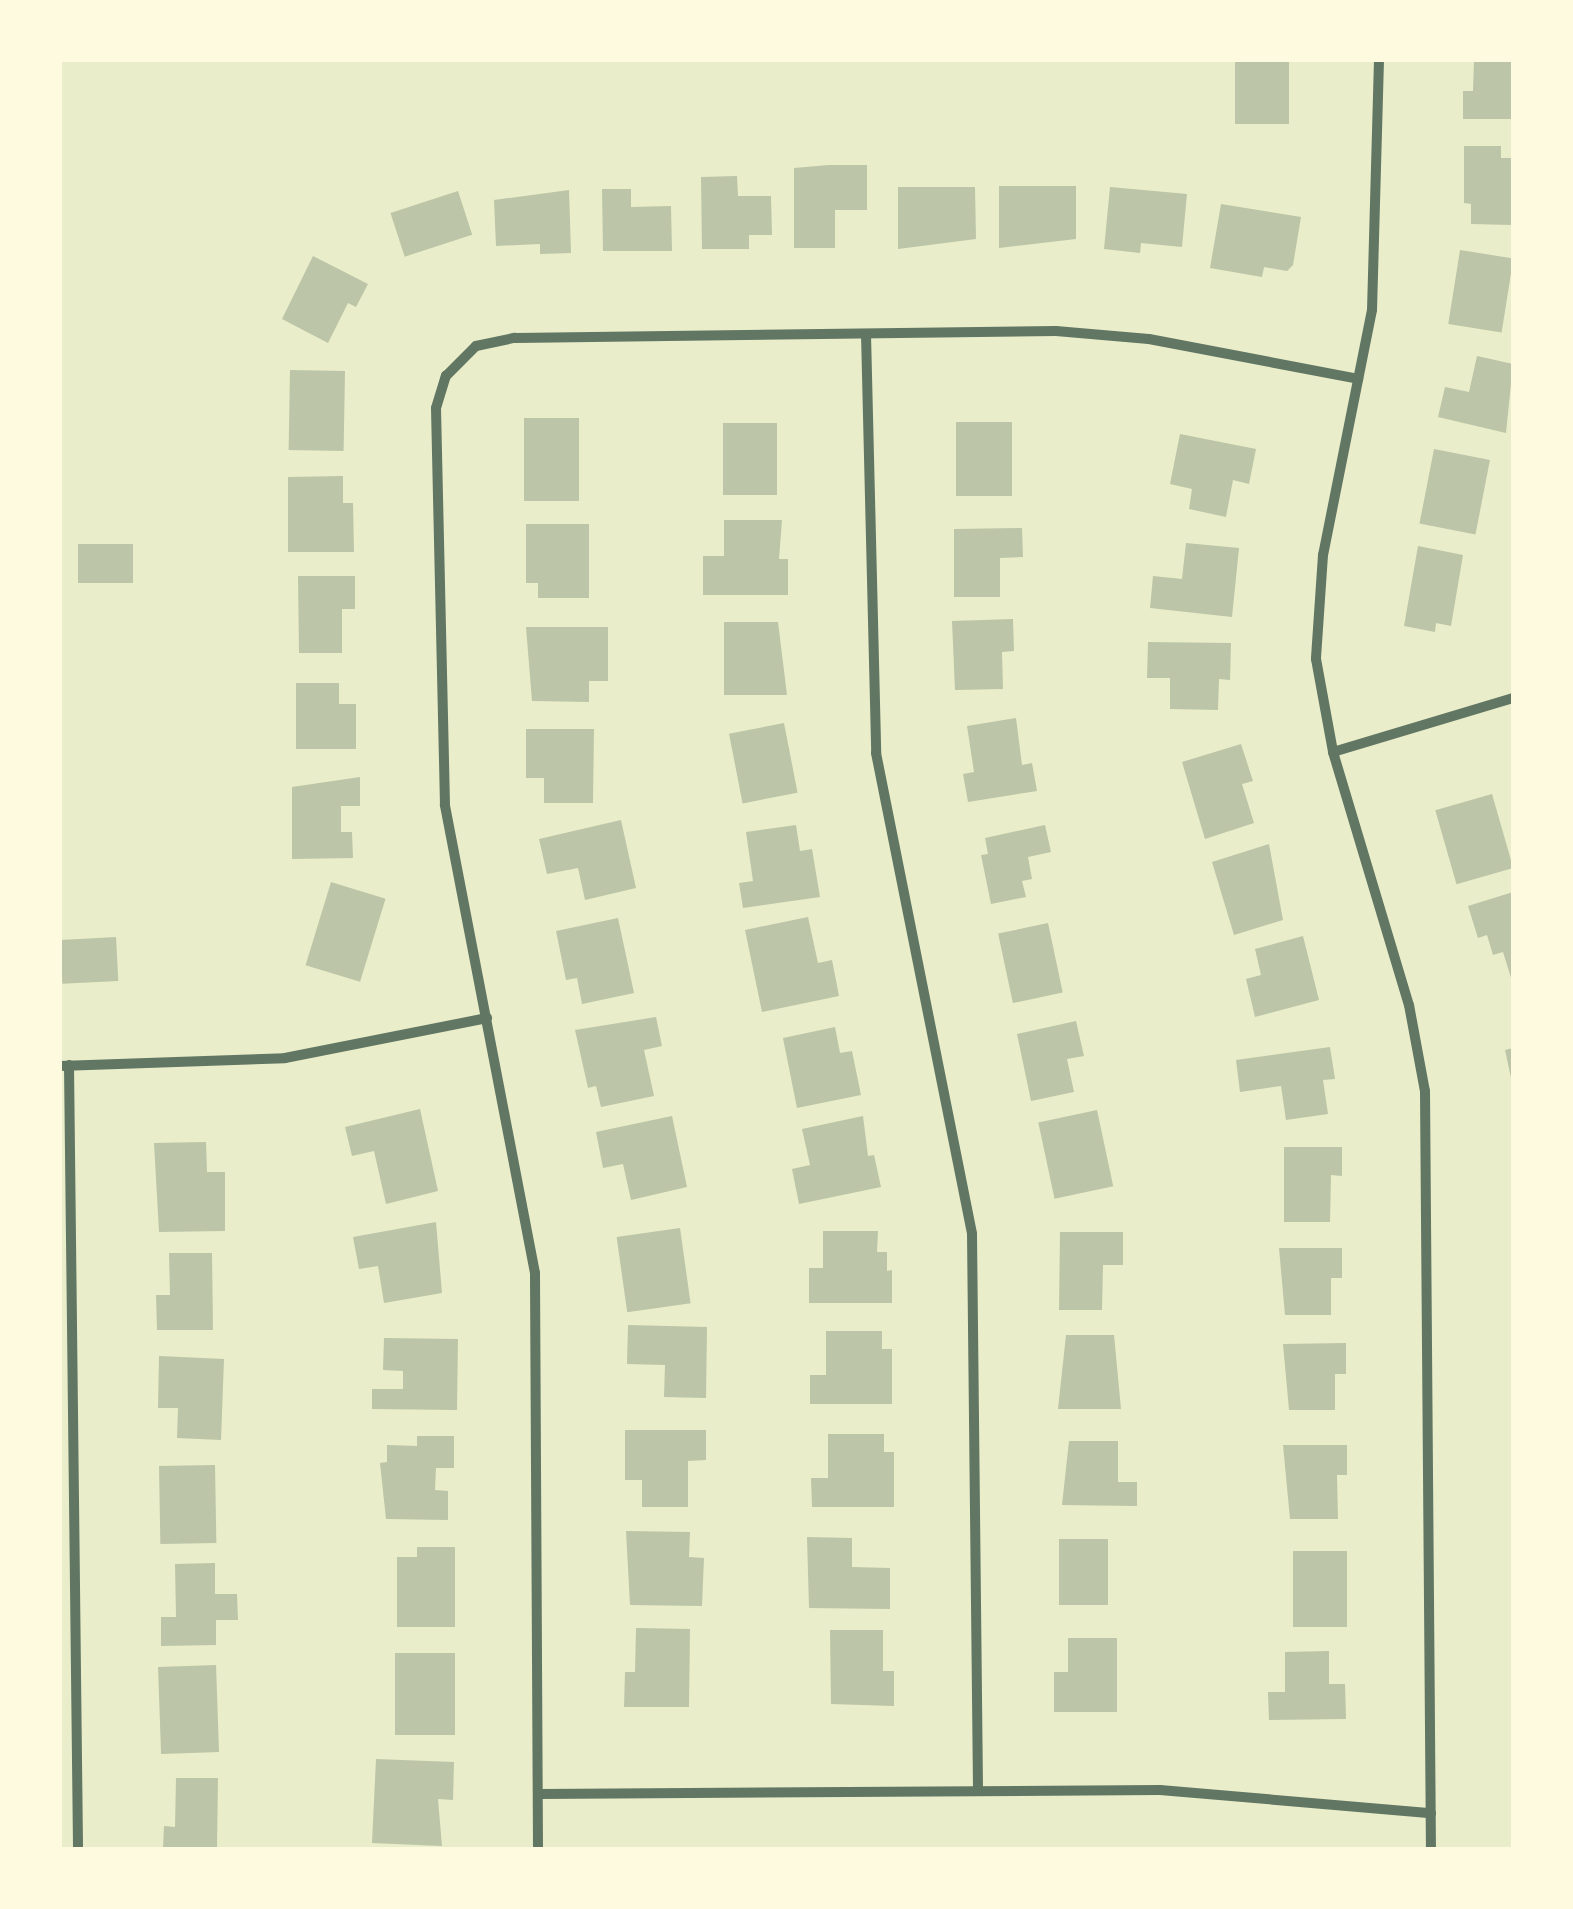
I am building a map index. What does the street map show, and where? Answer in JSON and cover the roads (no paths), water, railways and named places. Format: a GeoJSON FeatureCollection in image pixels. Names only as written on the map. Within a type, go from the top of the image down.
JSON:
{"type":"FeatureCollection","features":[{"type":"Feature","properties":{"kind":"street"},"geometry":{"type":"LineString","coordinates":[[1379,60],[1378,254],[1317,607],[1318,681],[1333,752],[1410,1005],[1427,1106],[1431,1849]]}},
{"type":"Feature","properties":{"kind":"street"},"geometry":{"type":"LineString","coordinates":[[866,334],[876,754],[972,1234],[978,1791]]}},
{"type":"Feature","properties":{"kind":"street"},"geometry":{"type":"LineString","coordinates":[[538,1849],[535,1274],[451,845],[441,759],[436,408],[454,366],[476,346],[516,338],[1098,334],[1358,379]]}},
{"type":"Feature","properties":{"kind":"street"},"geometry":{"type":"LineString","coordinates":[[1333,752],[1513,698]]}},
{"type":"Feature","properties":{"kind":"street"},"geometry":{"type":"LineString","coordinates":[[78,1849],[65,1066],[251,1062],[487,1018]]}},
{"type":"Feature","properties":{"kind":"street"},"geometry":{"type":"LineString","coordinates":[[538,1794],[1160,1790],[1431,1813]]}}]}
